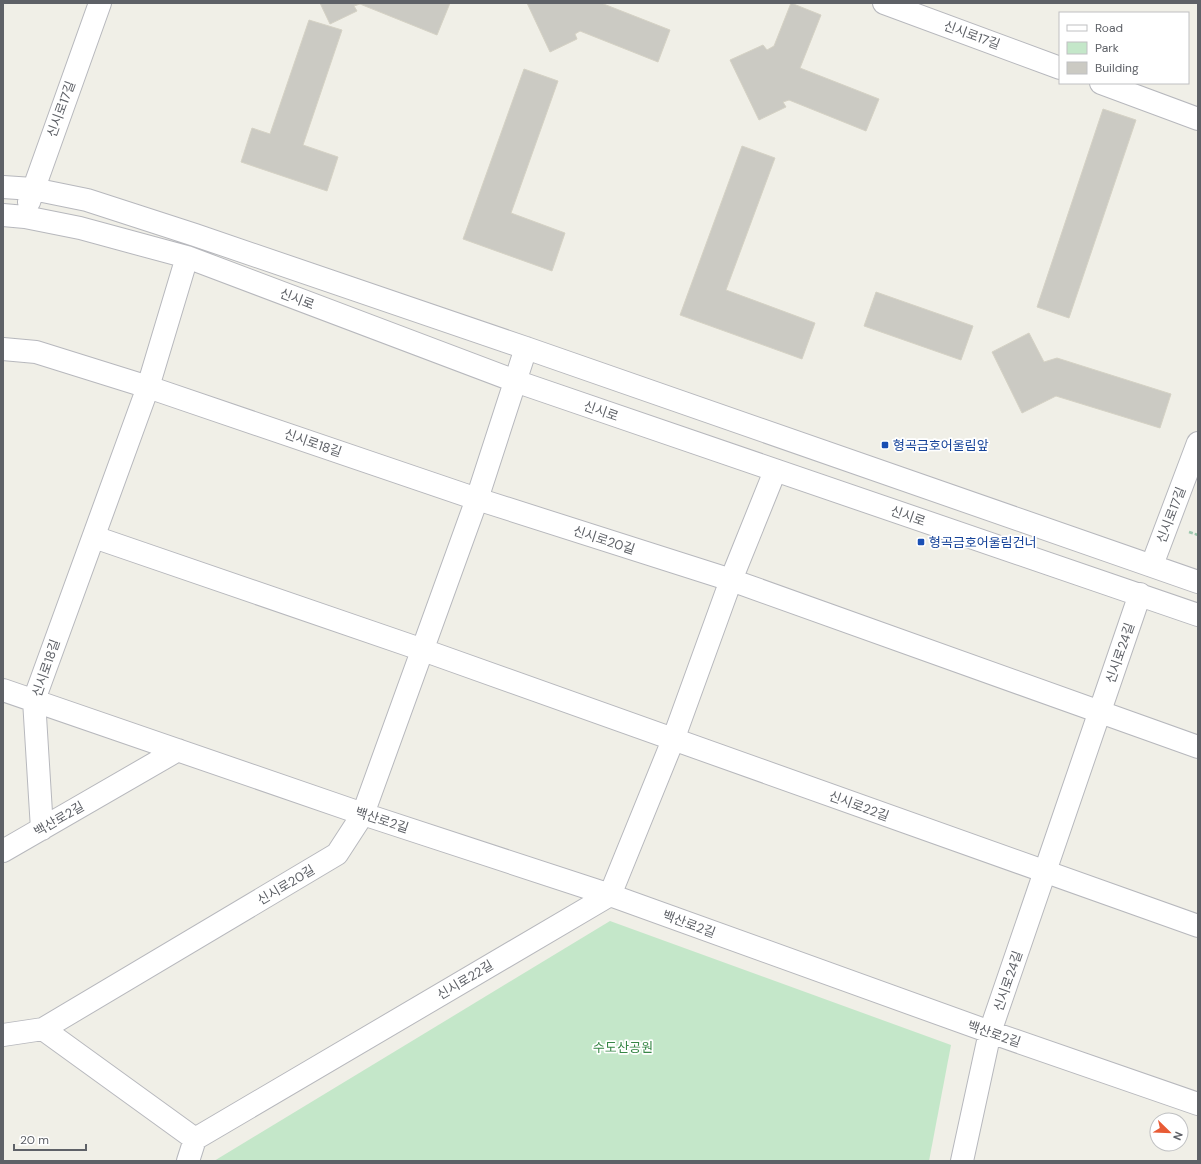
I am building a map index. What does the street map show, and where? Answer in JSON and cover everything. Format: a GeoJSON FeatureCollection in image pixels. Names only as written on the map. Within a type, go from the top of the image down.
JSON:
{"type":"FeatureCollection","features":[{"type":"Feature","properties":{"kind":"street","name":"신시로17길"},"geometry":{"type":"LineString","coordinates":[[25,217],[33,189],[100,3]]}},
{"type":"Feature","properties":{"kind":"street","name":"신시로17길"},"geometry":{"type":"LineString","coordinates":[[884,3],[1059,68]]}},
{"type":"Feature","properties":{"kind":"street"},"geometry":{"type":"LineString","coordinates":[[1104,84],[1198,119]]}},
{"type":"Feature","properties":{"kind":"street","name":"신시로"},"geometry":{"type":"LineString","coordinates":[[3,187],[33,189],[87,200],[194,235],[526,348],[1198,582]]}},
{"type":"Feature","properties":{"kind":"street","name":"신시로"},"geometry":{"type":"LineString","coordinates":[[3,215],[25,217],[80,228],[187,257],[515,381],[775,471],[1198,614]]}},
{"type":"Feature","properties":{"kind":"street","name":"신시로18길"},"geometry":{"type":"LineString","coordinates":[[42,829],[34,700],[148,386],[187,257]]}},
{"type":"Feature","properties":{"kind":"street","name":"신시로20길"},"geometry":{"type":"LineString","coordinates":[[3,1035],[43,1029],[337,854],[363,814],[477,499],[526,348]]}},
{"type":"Feature","properties":{"kind":"street","name":"신시로18길"},"geometry":{"type":"LineString","coordinates":[[3,349],[36,352],[148,386],[477,499]]}},
{"type":"Feature","properties":{"kind":"street","name":"신시로17길"},"geometry":{"type":"LineString","coordinates":[[1152,565],[1198,443]]}},
{"type":"Feature","properties":{"kind":"street"},"geometry":{"type":"LineString","coordinates":[[610,895],[673,740],[731,580],[775,471]]}},
{"type":"Feature","properties":{"kind":"street","name":"신시로20길"},"geometry":{"type":"LineString","coordinates":[[477,499],[731,580]]}},
{"type":"Feature","properties":{"kind":"street"},"geometry":{"type":"LineString","coordinates":[[94,537],[422,650],[673,740]]}},
{"type":"Feature","properties":{"kind":"street"},"geometry":{"type":"LineString","coordinates":[[731,580],[1198,747]]}},
{"type":"Feature","properties":{"kind":"street","name":"신시로24길"},"geometry":{"type":"LineString","coordinates":[[962,1161],[990,1032],[1140,594]]}},
{"type":"Feature","properties":{"kind":"street","name":"백산로2길"},"geometry":{"type":"LineString","coordinates":[[3,690],[363,814],[610,895],[990,1032],[1198,1104]]}},
{"type":"Feature","properties":{"kind":"street","name":"신시로22길"},"geometry":{"type":"LineString","coordinates":[[673,740],[1045,873]]}},
{"type":"Feature","properties":{"kind":"street","name":"백산로2길"},"geometry":{"type":"LineString","coordinates":[[3,851],[178,750]]}},
{"type":"Feature","properties":{"kind":"street"},"geometry":{"type":"LineString","coordinates":[[1045,873],[1198,926]]}},
{"type":"Feature","properties":{"kind":"street","name":"신시로22길"},"geometry":{"type":"LineString","coordinates":[[195,1139],[610,895]]}},
{"type":"Feature","properties":{"kind":"street"},"geometry":{"type":"LineString","coordinates":[[43,1029],[195,1139],[188,1161]]}},
{"type":"Feature","properties":{"kind":"green space","name":"수도산공원"},"geometry":{"type":"Polygon","coordinates":[[[610,921],[951,1045],[929,1161],[214,1161],[610,921]]]}},
{"type":"Feature","properties":{"kind":"building"},"geometry":{"type":"Polygon","coordinates":[[[320,3],[450,3],[437,35],[360,4],[354,6],[357,11],[330,24],[320,3]]]}},
{"type":"Feature","properties":{"kind":"building"},"geometry":{"type":"Polygon","coordinates":[[[527,3],[601,3],[670,30],[658,62],[580,31],[575,34],[577,39],[550,52],[527,3]]]}},
{"type":"Feature","properties":{"kind":"building"},"geometry":{"type":"Polygon","coordinates":[[[791,3],[821,15],[800,68],[879,99],[866,131],[789,100],[783,102],[786,107],[759,120],[730,60],[763,45],[767,50],[774,46],[791,3]]]}},
{"type":"Feature","properties":{"kind":"building"},"geometry":{"type":"Polygon","coordinates":[[[309,20],[342,30],[303,145],[338,157],[327,191],[241,162],[252,128],[270,134],[309,20]]]}},
{"type":"Feature","properties":{"kind":"building"},"geometry":{"type":"Polygon","coordinates":[[[524,69],[558,81],[511,213],[565,233],[552,271],[463,239],[524,69]]]}},
{"type":"Feature","properties":{"kind":"building"},"geometry":{"type":"Polygon","coordinates":[[[1103,109],[1136,120],[1069,318],[1037,307],[1103,109]]]}},
{"type":"Feature","properties":{"kind":"building"},"geometry":{"type":"Polygon","coordinates":[[[742,146],[775,158],[726,290],[815,323],[802,359],[680,315],[742,146]]]}},
{"type":"Feature","properties":{"kind":"building"},"geometry":{"type":"Polygon","coordinates":[[[876,292],[973,326],[961,360],[864,326],[876,292]]]}},
{"type":"Feature","properties":{"kind":"building"},"geometry":{"type":"Polygon","coordinates":[[[1029,333],[1044,362],[1057,358],[1171,394],[1160,428],[1056,396],[1022,413],[992,352],[1029,333]]]}},
{"type":"Feature","properties":{"kind":"place","name":"형곡금호어울림앞"},"geometry":{"type":"Point","coordinates":[885,445]}},
{"type":"Feature","properties":{"kind":"place","name":"형곡금호어울림건너"},"geometry":{"type":"Point","coordinates":[921,542]}}]}
